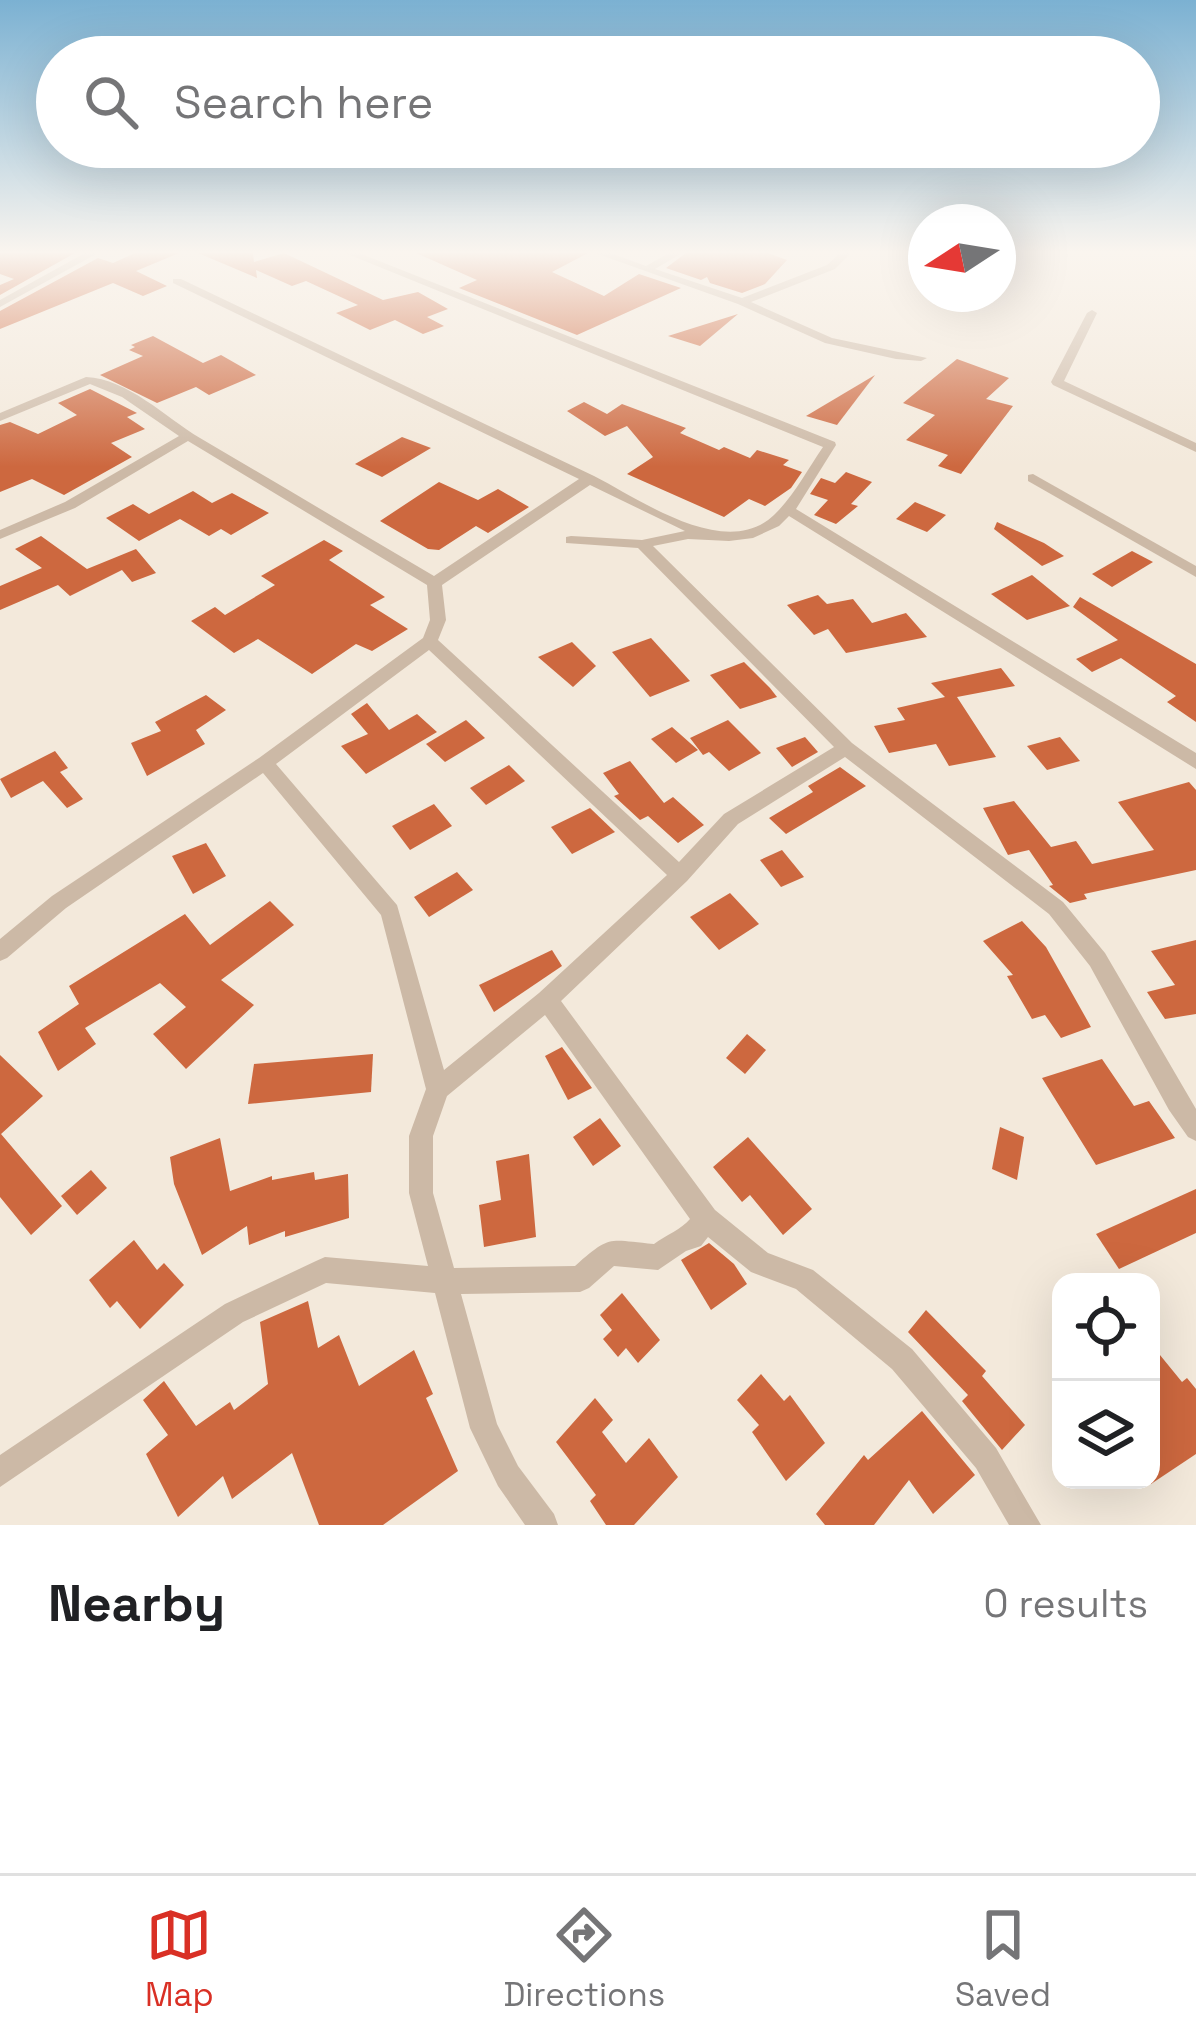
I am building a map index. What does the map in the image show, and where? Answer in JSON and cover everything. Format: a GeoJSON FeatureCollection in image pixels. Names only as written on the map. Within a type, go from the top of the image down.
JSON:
{"type":"FeatureCollection","features":[{"type":"Feature","properties":{"kind":"street"},"geometry":{"type":"LineString","coordinates":[[267,324],[714,538]]}},
{"type":"Feature","properties":{"kind":"street"},"geometry":{"type":"LineString","coordinates":[[528,324],[830,445],[771,526],[714,538],[688,535],[642,544],[571,540]]}},
{"type":"Feature","properties":{"kind":"street"},"geometry":{"type":"LineString","coordinates":[[787,324],[826,343],[869,354],[921,358]]}},
{"type":"Feature","properties":{"kind":"street"},"geometry":{"type":"LineString","coordinates":[[1086,324],[1057,382],[1196,448]]}},
{"type":"Feature","properties":{"kind":"street"},"geometry":{"type":"LineString","coordinates":[[0,418],[90,380],[126,394],[434,583]]}},
{"type":"Feature","properties":{"kind":"street"},"geometry":{"type":"LineString","coordinates":[[0,535],[70,505],[188,436]]}},
{"type":"Feature","properties":{"kind":"street"},"geometry":{"type":"LineString","coordinates":[[434,583],[589,478]]}},
{"type":"Feature","properties":{"kind":"street"},"geometry":{"type":"LineString","coordinates":[[1033,478],[1196,572]]}},
{"type":"Feature","properties":{"kind":"street"},"geometry":{"type":"LineString","coordinates":[[787,509],[1196,762]]}},
{"type":"Feature","properties":{"kind":"street"},"geometry":{"type":"LineString","coordinates":[[642,544],[846,748],[1077,929],[1122,994],[1164,1088],[1196,1130]]}},
{"type":"Feature","properties":{"kind":"street"},"geometry":{"type":"LineString","coordinates":[[0,952],[59,902],[266,764],[430,640],[438,620],[434,583]]}},
{"type":"Feature","properties":{"kind":"street"},"geometry":{"type":"LineString","coordinates":[[430,640],[680,875]]}},
{"type":"Feature","properties":{"kind":"street"},"geometry":{"type":"LineString","coordinates":[[543,1525],[508,1476],[484,1428],[421,1193],[421,1136],[438,1089],[547,1000],[680,875],[731,819],[846,748]]}},
{"type":"Feature","properties":{"kind":"street"},"geometry":{"type":"LineString","coordinates":[[266,764],[390,910],[438,1089]]}},
{"type":"Feature","properties":{"kind":"street"},"geometry":{"type":"LineString","coordinates":[[547,1000],[706,1220],[760,1263],[804,1279],[902,1359],[986,1458],[1026,1525]]}},
{"type":"Feature","properties":{"kind":"street"},"geometry":{"type":"LineString","coordinates":[[0,1472],[234,1313],[326,1270],[445,1281],[580,1280],[609,1253],[658,1257],[692,1237],[706,1220]]}},
{"type":"Feature","properties":{"kind":"building"},"geometry":{"type":"Polygon","coordinates":[[[403,324],[444,326],[423,334],[403,324]]]}},
{"type":"Feature","properties":{"kind":"building"},"geometry":{"type":"Polygon","coordinates":[[[550,324],[601,324],[577,335],[550,324]]]}},
{"type":"Feature","properties":{"kind":"building"},"geometry":{"type":"Polygon","coordinates":[[[706,324],[726,324],[700,346],[668,336],[706,324]]]}},
{"type":"Feature","properties":{"kind":"building"},"geometry":{"type":"Polygon","coordinates":[[[153,336],[203,363],[221,355],[256,375],[209,395],[196,387],[157,403],[100,375],[143,356],[129,350],[135,347],[131,345],[153,336]]]}},
{"type":"Feature","properties":{"kind":"building"},"geometry":{"type":"Polygon","coordinates":[[[957,359],[1009,378],[986,399],[1013,406],[961,474],[938,466],[948,455],[906,440],[935,415],[903,403],[957,359]]]}},
{"type":"Feature","properties":{"kind":"building"},"geometry":{"type":"Polygon","coordinates":[[[875,375],[837,425],[806,416],[875,375]]]}},
{"type":"Feature","properties":{"kind":"building"},"geometry":{"type":"Polygon","coordinates":[[[90,389],[137,413],[127,417],[145,429],[111,443],[132,457],[64,495],[32,479],[0,492],[0,425],[10,422],[38,434],[77,415],[58,403],[90,389]]]}},
{"type":"Feature","properties":{"kind":"building"},"geometry":{"type":"Polygon","coordinates":[[[584,402],[607,414],[622,404],[686,428],[680,433],[719,450],[724,447],[750,458],[757,450],[789,460],[783,465],[802,472],[791,488],[765,506],[749,499],[724,517],[627,474],[653,457],[627,426],[605,436],[567,411],[584,402]]]}},
{"type":"Feature","properties":{"kind":"building"},"geometry":{"type":"Polygon","coordinates":[[[402,437],[431,448],[382,477],[355,464],[402,437]]]}},
{"type":"Feature","properties":{"kind":"building"},"geometry":{"type":"Polygon","coordinates":[[[846,472],[872,482],[851,504],[858,506],[836,524],[814,515],[828,500],[810,494],[821,478],[835,483],[846,472]]]}},
{"type":"Feature","properties":{"kind":"building"},"geometry":{"type":"Polygon","coordinates":[[[439,482],[478,500],[498,489],[529,507],[488,533],[476,526],[439,550],[428,549],[380,521],[439,482]]]}},
{"type":"Feature","properties":{"kind":"building"},"geometry":{"type":"Polygon","coordinates":[[[193,491],[212,503],[232,493],[269,513],[231,535],[221,529],[209,536],[180,519],[139,541],[106,518],[133,504],[149,514],[193,491]]]}},
{"type":"Feature","properties":{"kind":"building"},"geometry":{"type":"Polygon","coordinates":[[[915,502],[946,515],[927,532],[896,519],[915,502]]]}},
{"type":"Feature","properties":{"kind":"building"},"geometry":{"type":"Polygon","coordinates":[[[997,522],[1064,556],[1042,566],[994,529],[997,522]]]}},
{"type":"Feature","properties":{"kind":"building"},"geometry":{"type":"Polygon","coordinates":[[[41,536],[87,569],[136,549],[156,573],[132,582],[122,570],[70,596],[58,585],[0,610],[0,586],[42,568],[15,549],[41,536]]]}},
{"type":"Feature","properties":{"kind":"building"},"geometry":{"type":"Polygon","coordinates":[[[324,540],[343,551],[329,560],[385,597],[370,605],[408,629],[372,651],[356,644],[312,674],[258,639],[234,653],[191,621],[215,607],[225,615],[275,585],[261,576],[324,540]]]}},
{"type":"Feature","properties":{"kind":"building"},"geometry":{"type":"Polygon","coordinates":[[[1132,551],[1153,562],[1112,587],[1092,574],[1132,551]]]}},
{"type":"Feature","properties":{"kind":"building"},"geometry":{"type":"Polygon","coordinates":[[[1032,575],[1070,606],[1027,620],[991,594],[1032,575]]]}},
{"type":"Feature","properties":{"kind":"building"},"geometry":{"type":"Polygon","coordinates":[[[818,595],[827,604],[853,599],[872,623],[906,613],[927,637],[846,653],[828,629],[814,635],[787,605],[818,595]]]}},
{"type":"Feature","properties":{"kind":"building"},"geometry":{"type":"Polygon","coordinates":[[[1080,597],[1196,664],[1196,722],[1167,702],[1176,696],[1121,658],[1092,672],[1076,659],[1118,640],[1073,607],[1080,597]]]}},
{"type":"Feature","properties":{"kind":"building"},"geometry":{"type":"Polygon","coordinates":[[[651,638],[690,681],[650,697],[612,652],[651,638]]]}},
{"type":"Feature","properties":{"kind":"building"},"geometry":{"type":"Polygon","coordinates":[[[572,642],[596,666],[573,687],[538,657],[572,642]]]}},
{"type":"Feature","properties":{"kind":"building"},"geometry":{"type":"Polygon","coordinates":[[[744,662],[777,697],[740,709],[710,675],[744,662]]]}},
{"type":"Feature","properties":{"kind":"building"},"geometry":{"type":"Polygon","coordinates":[[[1001,668],[1015,686],[957,697],[996,757],[949,766],[936,744],[889,753],[874,726],[905,720],[897,708],[945,697],[931,683],[1001,668]]]}},
{"type":"Feature","properties":{"kind":"building"},"geometry":{"type":"Polygon","coordinates":[[[206,695],[226,710],[196,730],[205,744],[147,776],[131,743],[161,731],[155,722],[206,695]]]}},
{"type":"Feature","properties":{"kind":"building"},"geometry":{"type":"Polygon","coordinates":[[[367,703],[389,730],[417,714],[437,732],[366,774],[341,746],[368,734],[351,714],[367,703]]]}},
{"type":"Feature","properties":{"kind":"building"},"geometry":{"type":"Polygon","coordinates":[[[466,720],[485,738],[445,762],[426,744],[466,720]]]}},
{"type":"Feature","properties":{"kind":"building"},"geometry":{"type":"Polygon","coordinates":[[[728,720],[761,753],[729,771],[709,752],[703,755],[690,738],[728,720]]]}},
{"type":"Feature","properties":{"kind":"building"},"geometry":{"type":"Polygon","coordinates":[[[672,727],[698,750],[676,763],[651,739],[672,727]]]}},
{"type":"Feature","properties":{"kind":"building"},"geometry":{"type":"Polygon","coordinates":[[[805,737],[818,752],[792,767],[776,748],[805,737]]]}},
{"type":"Feature","properties":{"kind":"building"},"geometry":{"type":"Polygon","coordinates":[[[1060,737],[1080,761],[1047,770],[1027,746],[1060,737]]]}},
{"type":"Feature","properties":{"kind":"building"},"geometry":{"type":"Polygon","coordinates":[[[55,751],[68,768],[60,772],[83,799],[67,808],[43,781],[11,798],[0,779],[55,751]]]}},
{"type":"Feature","properties":{"kind":"building"},"geometry":{"type":"Polygon","coordinates":[[[630,761],[664,803],[673,797],[704,825],[678,843],[648,816],[640,820],[614,796],[619,794],[603,773],[630,761]]]}},
{"type":"Feature","properties":{"kind":"building"},"geometry":{"type":"Polygon","coordinates":[[[509,765],[525,781],[486,805],[470,788],[509,765]]]}},
{"type":"Feature","properties":{"kind":"building"},"geometry":{"type":"Polygon","coordinates":[[[840,767],[866,786],[786,834],[769,818],[813,792],[808,786],[840,767]]]}},
{"type":"Feature","properties":{"kind":"building"},"geometry":{"type":"Polygon","coordinates":[[[1189,782],[1196,790],[1196,870],[1084,894],[1087,899],[1070,903],[1049,886],[1053,885],[1029,850],[1008,855],[983,808],[1014,801],[1051,847],[1076,841],[1092,864],[1154,850],[1118,802],[1189,782]]]}},
{"type":"Feature","properties":{"kind":"building"},"geometry":{"type":"Polygon","coordinates":[[[434,804],[452,826],[410,850],[392,826],[434,804]]]}},
{"type":"Feature","properties":{"kind":"building"},"geometry":{"type":"Polygon","coordinates":[[[590,808],[615,832],[572,854],[551,827],[590,808]]]}},
{"type":"Feature","properties":{"kind":"building"},"geometry":{"type":"Polygon","coordinates":[[[206,843],[226,876],[193,894],[172,856],[206,843]]]}},
{"type":"Feature","properties":{"kind":"building"},"geometry":{"type":"Polygon","coordinates":[[[782,850],[804,877],[781,887],[760,860],[782,850]]]}},
{"type":"Feature","properties":{"kind":"building"},"geometry":{"type":"Polygon","coordinates":[[[457,872],[473,890],[429,917],[414,897],[457,872]]]}},
{"type":"Feature","properties":{"kind":"building"},"geometry":{"type":"Polygon","coordinates":[[[730,893],[759,924],[719,950],[690,917],[730,893]]]}},
{"type":"Feature","properties":{"kind":"building"},"geometry":{"type":"Polygon","coordinates":[[[270,901],[294,925],[221,980],[254,1005],[186,1069],[153,1034],[186,1007],[160,983],[85,1028],[96,1044],[58,1071],[38,1032],[79,1004],[69,986],[185,914],[210,945],[270,901]]]}},
{"type":"Feature","properties":{"kind":"building"},"geometry":{"type":"Polygon","coordinates":[[[1022,921],[1046,947],[1091,1027],[1061,1038],[1045,1015],[1032,1019],[1007,976],[1013,975],[983,941],[1022,921]]]}},
{"type":"Feature","properties":{"kind":"building"},"geometry":{"type":"Polygon","coordinates":[[[1196,940],[1196,1014],[1165,1019],[1147,992],[1175,985],[1151,951],[1196,940]]]}},
{"type":"Feature","properties":{"kind":"building"},"geometry":{"type":"Polygon","coordinates":[[[552,950],[562,966],[494,1012],[479,985],[552,950]]]}},
{"type":"Feature","properties":{"kind":"building"},"geometry":{"type":"Polygon","coordinates":[[[747,1034],[766,1050],[745,1074],[726,1058],[747,1034]]]}},
{"type":"Feature","properties":{"kind":"building"},"geometry":{"type":"Polygon","coordinates":[[[562,1047],[592,1088],[568,1100],[545,1056],[562,1047]]]}},
{"type":"Feature","properties":{"kind":"building"},"geometry":{"type":"Polygon","coordinates":[[[373,1054],[371,1092],[248,1104],[254,1064],[373,1054]]]}},
{"type":"Feature","properties":{"kind":"building"},"geometry":{"type":"Polygon","coordinates":[[[0,1055],[43,1096],[1,1134],[62,1206],[31,1235],[0,1197],[0,1055]]]}},
{"type":"Feature","properties":{"kind":"building"},"geometry":{"type":"Polygon","coordinates":[[[1102,1059],[1134,1106],[1149,1101],[1175,1138],[1096,1165],[1042,1078],[1102,1059]]]}},
{"type":"Feature","properties":{"kind":"building"},"geometry":{"type":"Polygon","coordinates":[[[600,1118],[621,1146],[593,1166],[573,1137],[600,1118]]]}},
{"type":"Feature","properties":{"kind":"building"},"geometry":{"type":"Polygon","coordinates":[[[1000,1127],[1024,1137],[1017,1180],[992,1169],[1000,1127]]]}},
{"type":"Feature","properties":{"kind":"building"},"geometry":{"type":"Polygon","coordinates":[[[748,1137],[812,1209],[783,1235],[750,1195],[742,1202],[713,1167],[748,1137]]]}},
{"type":"Feature","properties":{"kind":"building"},"geometry":{"type":"Polygon","coordinates":[[[220,1138],[230,1191],[272,1176],[272,1180],[314,1172],[315,1180],[348,1174],[349,1218],[285,1237],[285,1231],[249,1245],[247,1226],[202,1255],[174,1184],[170,1157],[220,1138]]]}},
{"type":"Feature","properties":{"kind":"building"},"geometry":{"type":"Polygon","coordinates":[[[529,1154],[536,1237],[484,1247],[479,1205],[501,1200],[496,1161],[529,1154]]]}},
{"type":"Feature","properties":{"kind":"building"},"geometry":{"type":"Polygon","coordinates":[[[91,1170],[107,1188],[77,1215],[61,1196],[91,1170]]]}},
{"type":"Feature","properties":{"kind":"building"},"geometry":{"type":"Polygon","coordinates":[[[1196,1189],[1196,1233],[1119,1269],[1096,1234],[1196,1189]]]}},
{"type":"Feature","properties":{"kind":"building"},"geometry":{"type":"Polygon","coordinates":[[[134,1240],[157,1270],[164,1263],[184,1285],[140,1329],[117,1301],[110,1308],[89,1280],[134,1240]]]}},
{"type":"Feature","properties":{"kind":"building"},"geometry":{"type":"Polygon","coordinates":[[[709,1243],[734,1264],[747,1284],[711,1310],[681,1260],[709,1243]]]}},
{"type":"Feature","properties":{"kind":"building"},"geometry":{"type":"Polygon","coordinates":[[[622,1293],[660,1340],[638,1363],[626,1348],[618,1357],[603,1339],[612,1330],[600,1315],[622,1293]]]}},
{"type":"Feature","properties":{"kind":"building"},"geometry":{"type":"Polygon","coordinates":[[[308,1301],[318,1348],[339,1335],[359,1386],[414,1350],[433,1394],[426,1398],[458,1471],[383,1525],[319,1525],[292,1453],[232,1499],[223,1476],[178,1517],[146,1454],[168,1435],[143,1400],[164,1381],[196,1426],[230,1402],[234,1410],[268,1384],[260,1322],[308,1301]]]}},
{"type":"Feature","properties":{"kind":"building"},"geometry":{"type":"Polygon","coordinates":[[[926,1310],[986,1371],[982,1376],[1025,1425],[1002,1450],[962,1401],[968,1395],[908,1332],[926,1310]]]}},
{"type":"Feature","properties":{"kind":"building"},"geometry":{"type":"Polygon","coordinates":[[[1160,1355],[1182,1382],[1187,1378],[1196,1389],[1196,1454],[1160,1478],[1160,1355]]]}},
{"type":"Feature","properties":{"kind":"building"},"geometry":{"type":"Polygon","coordinates":[[[761,1374],[784,1401],[790,1395],[825,1443],[786,1481],[752,1432],[759,1425],[737,1400],[761,1374]]]}},
{"type":"Feature","properties":{"kind":"building"},"geometry":{"type":"Polygon","coordinates":[[[595,1398],[613,1420],[602,1432],[626,1463],[649,1438],[678,1477],[634,1525],[606,1525],[590,1501],[596,1495],[556,1442],[595,1398]]]}},
{"type":"Feature","properties":{"kind":"building"},"geometry":{"type":"Polygon","coordinates":[[[922,1411],[975,1475],[933,1514],[909,1480],[874,1525],[825,1525],[816,1514],[864,1455],[868,1460],[922,1411]]]}}]}
